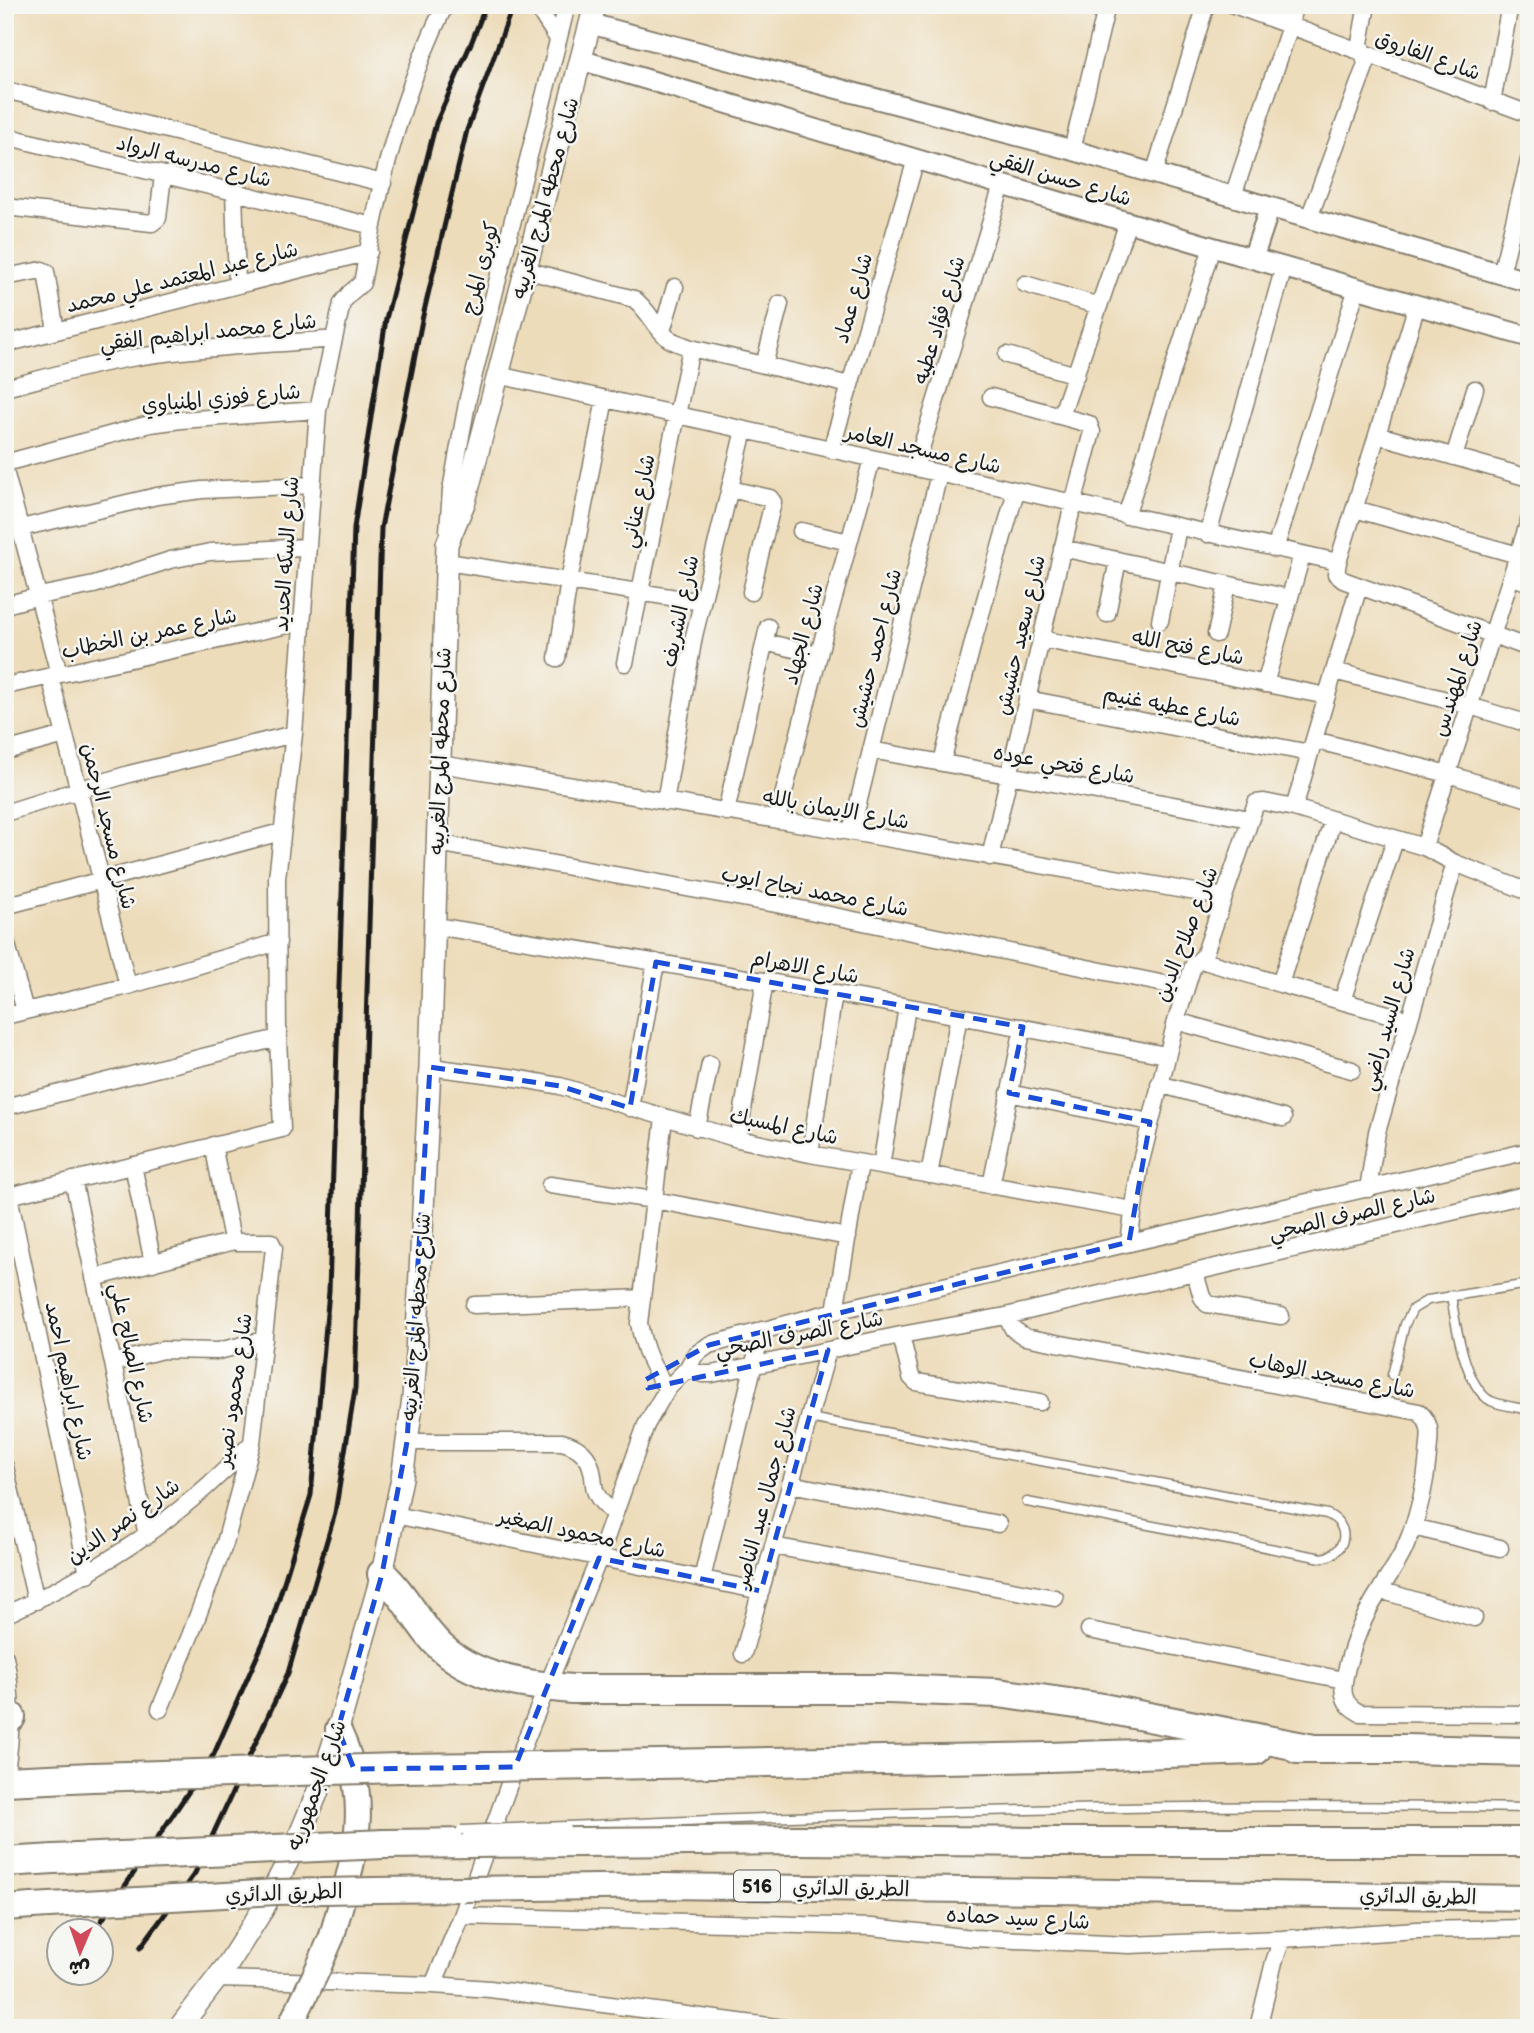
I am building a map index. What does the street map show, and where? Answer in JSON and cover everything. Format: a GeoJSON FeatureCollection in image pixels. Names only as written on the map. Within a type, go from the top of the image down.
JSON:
{"type":"FeatureCollection","features":[{"type":"Feature","properties":{"kind":"highway"},"geometry":{"type":"LineString","coordinates":[[382,1574],[431,1637],[453,1658],[475,1670],[499,1678],[572,1689],[888,1689],[999,1693],[1097,1707],[1314,1749]]}},
{"type":"Feature","properties":{"kind":"highway"},"geometry":{"type":"LineString","coordinates":[[289,2028],[332,1936],[354,1855],[359,1813],[354,1770],[338,1729]]}},
{"type":"Feature","properties":{"kind":"highway"},"geometry":{"type":"LineString","coordinates":[[5,1779],[255,1771],[1049,1757],[1188,1751],[1314,1749],[1529,1752]]}},
{"type":"Feature","properties":{"kind":"highway","name":"الطريق الدائري"},"geometry":{"type":"LineString","coordinates":[[5,1862],[384,1844],[730,1840],[1529,1842]]}},
{"type":"Feature","properties":{"kind":"highway","name":"الطريق الدائري"},"geometry":{"type":"LineString","coordinates":[[5,1908],[276,1892],[754,1886],[1529,1898]]}},
{"type":"Feature","properties":{"kind":"main road","name":"شارع محطه المرج الغربيه"},"geometry":{"type":"LineString","coordinates":[[395,1515],[407,1442],[416,1354],[430,1067],[447,553],[465,501],[593,14]]}},
{"type":"Feature","properties":{"kind":"main road","name":"شارع الجمهوريه"},"geometry":{"type":"LineString","coordinates":[[179,2028],[217,1979],[263,1909],[293,1851],[318,1791],[338,1729],[382,1574],[395,1515]]}},
{"type":"Feature","properties":{"kind":"street","name":"شارع السكه الحديد"},"geometry":{"type":"LineString","coordinates":[[214,1146],[282,1129],[278,1038],[277,878],[294,734],[318,410],[342,303],[362,283],[393,144],[406,102],[445,5]]}},
{"type":"Feature","properties":{"kind":"street"},"geometry":{"type":"LineString","coordinates":[[536,5],[558,39]]}},
{"type":"Feature","properties":{"kind":"street","name":"كوبرى المرج"},"geometry":{"type":"LineString","coordinates":[[447,553],[451,490],[468,398],[567,5]]}},
{"type":"Feature","properties":{"kind":"street"},"geometry":{"type":"LineString","coordinates":[[1072,150],[1107,5]]}},
{"type":"Feature","properties":{"kind":"street"},"geometry":{"type":"LineString","coordinates":[[1154,174],[1206,5]]}},
{"type":"Feature","properties":{"kind":"street","name":"شارع الفاروق"},"geometry":{"type":"LineString","coordinates":[[1234,5],[1529,114]]}},
{"type":"Feature","properties":{"kind":"street"},"geometry":{"type":"LineString","coordinates":[[1233,196],[1290,26],[1294,5]]}},
{"type":"Feature","properties":{"kind":"street"},"geometry":{"type":"LineString","coordinates":[[1309,218],[1366,64],[1360,43],[1367,5]]}},
{"type":"Feature","properties":{"kind":"street"},"geometry":{"type":"LineString","coordinates":[[1492,102],[1510,5]]}},
{"type":"Feature","properties":{"kind":"street","name":"شارع حسن الفقي"},"geometry":{"type":"LineString","coordinates":[[593,14],[1529,282]]}},
{"type":"Feature","properties":{"kind":"street","name":"شارع حسن الفقي"},"geometry":{"type":"LineString","coordinates":[[582,60],[1212,247],[1529,337]]}},
{"type":"Feature","properties":{"kind":"street"},"geometry":{"type":"LineString","coordinates":[[5,90],[383,183]]}},
{"type":"Feature","properties":{"kind":"street","name":"شارع مدرسه الرواد"},"geometry":{"type":"LineString","coordinates":[[5,136],[373,226]]}},
{"type":"Feature","properties":{"kind":"street","name":"شارع عماد"},"geometry":{"type":"LineString","coordinates":[[831,450],[916,159]]}},
{"type":"Feature","properties":{"kind":"street"},"geometry":{"type":"LineString","coordinates":[[1501,274],[1529,160]]}},
{"type":"Feature","properties":{"kind":"street"},"geometry":{"type":"LineString","coordinates":[[5,206],[152,223],[158,218],[163,175]]}},
{"type":"Feature","properties":{"kind":"street","name":"شارع فؤاد عطيه"},"geometry":{"type":"LineString","coordinates":[[915,468],[1002,185]]}},
{"type":"Feature","properties":{"kind":"street"},"geometry":{"type":"LineString","coordinates":[[234,191],[237,284]]}},
{"type":"Feature","properties":{"kind":"street"},"geometry":{"type":"LineString","coordinates":[[1253,258],[1270,207]]}},
{"type":"Feature","properties":{"kind":"street"},"geometry":{"type":"LineString","coordinates":[[991,397],[1061,416],[1128,222]]}},
{"type":"Feature","properties":{"kind":"street"},"geometry":{"type":"LineString","coordinates":[[1126,516],[1212,247]]}},
{"type":"Feature","properties":{"kind":"street","name":"شارع عبد المعتمد علي محمد"},"geometry":{"type":"LineString","coordinates":[[5,344],[369,252]]}},
{"type":"Feature","properties":{"kind":"street"},"geometry":{"type":"LineString","coordinates":[[1208,534],[1284,267]]}},
{"type":"Feature","properties":{"kind":"street"},"geometry":{"type":"LineString","coordinates":[[5,278],[42,270],[46,272],[56,331]]}},
{"type":"Feature","properties":{"kind":"street"},"geometry":{"type":"LineString","coordinates":[[526,270],[634,299],[644,306],[662,331],[676,343],[850,385]]}},
{"type":"Feature","properties":{"kind":"street"},"geometry":{"type":"LineString","coordinates":[[1025,284],[1099,306]]}},
{"type":"Feature","properties":{"kind":"street"},"geometry":{"type":"LineString","coordinates":[[662,331],[675,286]]}},
{"type":"Feature","properties":{"kind":"street"},"geometry":{"type":"LineString","coordinates":[[1275,549],[1357,288]]}},
{"type":"Feature","properties":{"kind":"street"},"geometry":{"type":"LineString","coordinates":[[764,365],[780,304]]}},
{"type":"Feature","properties":{"kind":"street"},"geometry":{"type":"LineString","coordinates":[[1417,305],[1338,562],[1338,577],[1529,648]]}},
{"type":"Feature","properties":{"kind":"street","name":"شارع محمد ابراهيم الفقي"},"geometry":{"type":"LineString","coordinates":[[5,388],[81,368],[137,358],[334,339]]}},
{"type":"Feature","properties":{"kind":"street","name":"شارع عناني"},"geometry":{"type":"LineString","coordinates":[[625,663],[691,348]]}},
{"type":"Feature","properties":{"kind":"street"},"geometry":{"type":"LineString","coordinates":[[1007,355],[1076,375]]}},
{"type":"Feature","properties":{"kind":"street","name":"شارع مسجد العامر"},"geometry":{"type":"LineString","coordinates":[[498,375],[1338,562]]}},
{"type":"Feature","properties":{"kind":"street"},"geometry":{"type":"LineString","coordinates":[[1454,457],[1475,389]]}},
{"type":"Feature","properties":{"kind":"street"},"geometry":{"type":"LineString","coordinates":[[557,658],[569,581],[606,399]]}},
{"type":"Feature","properties":{"kind":"street","name":"شارع فوزي المنياوي"},"geometry":{"type":"LineString","coordinates":[[5,463],[150,424],[318,410]]}},
{"type":"Feature","properties":{"kind":"street","name":"شارع سعيد حشيش"},"geometry":{"type":"LineString","coordinates":[[990,857],[1062,548],[1092,432],[1089,424],[1061,416]]}},
{"type":"Feature","properties":{"kind":"street","name":"شارع الشريف"},"geometry":{"type":"LineString","coordinates":[[665,802],[694,636],[744,430]]}},
{"type":"Feature","properties":{"kind":"street"},"geometry":{"type":"LineString","coordinates":[[1378,435],[1529,478]]}},
{"type":"Feature","properties":{"kind":"street","name":"شارع الجهاد"},"geometry":{"type":"LineString","coordinates":[[777,820],[872,459]]}},
{"type":"Feature","properties":{"kind":"street","name":"شارع مسجد الرحمن"},"geometry":{"type":"LineString","coordinates":[[5,471],[14,521],[39,596],[65,735],[128,986]]}},
{"type":"Feature","properties":{"kind":"street","name":"شارع احمد حشيش"},"geometry":{"type":"LineString","coordinates":[[851,832],[939,474]]}},
{"type":"Feature","properties":{"kind":"street"},"geometry":{"type":"LineString","coordinates":[[14,521],[202,490],[312,485]]}},
{"type":"Feature","properties":{"kind":"street"},"geometry":{"type":"LineString","coordinates":[[730,489],[770,498],[772,502],[751,592]]}},
{"type":"Feature","properties":{"kind":"street"},"geometry":{"type":"LineString","coordinates":[[942,762],[1016,491]]}},
{"type":"Feature","properties":{"kind":"street"},"geometry":{"type":"LineString","coordinates":[[1354,509],[1518,555]]}},
{"type":"Feature","properties":{"kind":"street","name":"شارع المهندس"},"geometry":{"type":"LineString","coordinates":[[1424,847],[1529,520]]}},
{"type":"Feature","properties":{"kind":"street"},"geometry":{"type":"LineString","coordinates":[[1160,621],[1178,527]]}},
{"type":"Feature","properties":{"kind":"street"},"geometry":{"type":"LineString","coordinates":[[801,531],[849,542]]}},
{"type":"Feature","properties":{"kind":"street"},"geometry":{"type":"LineString","coordinates":[[5,605],[94,585],[170,560],[210,552],[308,547]]}},
{"type":"Feature","properties":{"kind":"street"},"geometry":{"type":"LineString","coordinates":[[1062,548],[1289,598]]}},
{"type":"Feature","properties":{"kind":"street"},"geometry":{"type":"LineString","coordinates":[[447,553],[569,581],[702,602]]}},
{"type":"Feature","properties":{"kind":"street"},"geometry":{"type":"LineString","coordinates":[[1265,684],[1302,555]]}},
{"type":"Feature","properties":{"kind":"street"},"geometry":{"type":"LineString","coordinates":[[1107,614],[1118,560]]}},
{"type":"Feature","properties":{"kind":"street"},"geometry":{"type":"LineString","coordinates":[[1511,576],[1529,583]]}},
{"type":"Feature","properties":{"kind":"street"},"geometry":{"type":"LineString","coordinates":[[1216,634],[1227,585]]}},
{"type":"Feature","properties":{"kind":"street"},"geometry":{"type":"LineString","coordinates":[[1294,808],[1359,586]]}},
{"type":"Feature","properties":{"kind":"street","name":"شارع عمر بن الخطاب"},"geometry":{"type":"LineString","coordinates":[[5,686],[302,622]]}},
{"type":"Feature","properties":{"kind":"street"},"geometry":{"type":"LineString","coordinates":[[726,812],[767,634],[819,655]]}},
{"type":"Feature","properties":{"kind":"street","name":"شارع فتح الله"},"geometry":{"type":"LineString","coordinates":[[1041,639],[1327,696]]}},
{"type":"Feature","properties":{"kind":"street"},"geometry":{"type":"LineString","coordinates":[[1334,671],[1529,724]]}},
{"type":"Feature","properties":{"kind":"street","name":"شارع عطيه غنيم"},"geometry":{"type":"LineString","coordinates":[[1027,699],[1312,747],[1448,774],[1529,799]]}},
{"type":"Feature","properties":{"kind":"street"},"geometry":{"type":"LineString","coordinates":[[5,813],[129,774],[294,734]]}},
{"type":"Feature","properties":{"kind":"street"},"geometry":{"type":"LineString","coordinates":[[5,751],[65,735]]}},
{"type":"Feature","properties":{"kind":"street","name":"شارع فتحي عوده"},"geometry":{"type":"LineString","coordinates":[[872,750],[1250,819]]}},
{"type":"Feature","properties":{"kind":"street","name":"شارع الايمان بالله"},"geometry":{"type":"LineString","coordinates":[[440,764],[1224,897]]}},
{"type":"Feature","properties":{"kind":"street"},"geometry":{"type":"LineString","coordinates":[[1250,819],[1254,807],[1260,802],[1294,808],[1424,847],[1455,863],[1529,892]]}},
{"type":"Feature","properties":{"kind":"street","name":"شارع صلاح الدين"},"geometry":{"type":"LineString","coordinates":[[1129,1242],[1150,1122],[1184,988],[1193,966],[1201,960],[1250,819]]}},
{"type":"Feature","properties":{"kind":"street"},"geometry":{"type":"LineString","coordinates":[[1280,984],[1333,820]]}},
{"type":"Feature","properties":{"kind":"street"},"geometry":{"type":"LineString","coordinates":[[5,906],[281,832]]}},
{"type":"Feature","properties":{"kind":"street"},"geometry":{"type":"LineString","coordinates":[[1342,1002],[1395,839]]}},
{"type":"Feature","properties":{"kind":"street","name":"شارع محمد نجاح ايوب"},"geometry":{"type":"LineString","coordinates":[[437,844],[776,904],[1184,988]]}},
{"type":"Feature","properties":{"kind":"street","name":"شارع السيد راضي"},"geometry":{"type":"LineString","coordinates":[[1368,1189],[1377,1132],[1455,863]]}},
{"type":"Feature","properties":{"kind":"street","name":"شارع الاهرام"},"geometry":{"type":"LineString","coordinates":[[435,926],[834,993],[1167,1055]]}},
{"type":"Feature","properties":{"kind":"street"},"geometry":{"type":"LineString","coordinates":[[5,937],[25,1011]]}},
{"type":"Feature","properties":{"kind":"street"},"geometry":{"type":"LineString","coordinates":[[5,1016],[128,986],[278,942]]}},
{"type":"Feature","properties":{"kind":"street"},"geometry":{"type":"LineString","coordinates":[[1201,960],[1409,1020]]}},
{"type":"Feature","properties":{"kind":"street"},"geometry":{"type":"LineString","coordinates":[[630,1108],[656,962]]}},
{"type":"Feature","properties":{"kind":"street"},"geometry":{"type":"LineString","coordinates":[[738,1139],[765,981]]}},
{"type":"Feature","properties":{"kind":"street"},"geometry":{"type":"LineString","coordinates":[[810,1154],[834,993]]}},
{"type":"Feature","properties":{"kind":"street"},"geometry":{"type":"LineString","coordinates":[[881,1166],[907,1007]]}},
{"type":"Feature","properties":{"kind":"street"},"geometry":{"type":"LineString","coordinates":[[929,1175],[959,1016]]}},
{"type":"Feature","properties":{"kind":"street"},"geometry":{"type":"LineString","coordinates":[[1175,1021],[1352,1070]]}},
{"type":"Feature","properties":{"kind":"street"},"geometry":{"type":"LineString","coordinates":[[991,1186],[1023,1027]]}},
{"type":"Feature","properties":{"kind":"street"},"geometry":{"type":"LineString","coordinates":[[5,1107],[278,1038]]}},
{"type":"Feature","properties":{"kind":"street"},"geometry":{"type":"LineString","coordinates":[[696,1128],[710,1063]]}},
{"type":"Feature","properties":{"kind":"street","name":"شارع المسبك"},"geometry":{"type":"LineString","coordinates":[[430,1067],[560,1086],[696,1128],[810,1154],[1133,1210]]}},
{"type":"Feature","properties":{"kind":"street"},"geometry":{"type":"LineString","coordinates":[[1159,1084],[1283,1118]]}},
{"type":"Feature","properties":{"kind":"street"},"geometry":{"type":"LineString","coordinates":[[1009,1093],[1150,1122]]}},
{"type":"Feature","properties":{"kind":"street"},"geometry":{"type":"LineString","coordinates":[[664,1118],[639,1323],[643,1344],[653,1368],[667,1389]]}},
{"type":"Feature","properties":{"kind":"street"},"geometry":{"type":"LineString","coordinates":[[7,1196],[214,1146],[234,1241],[94,1278]]}},
{"type":"Feature","properties":{"kind":"street","name":"شارع الصرف الصحي"},"geometry":{"type":"LineString","coordinates":[[1529,1151],[835,1311],[709,1345],[695,1355],[687,1369],[712,1374],[1006,1316],[1529,1194]]}},
{"type":"Feature","properties":{"kind":"street"},"geometry":{"type":"LineString","coordinates":[[835,1311],[860,1163]]}},
{"type":"Feature","properties":{"kind":"street"},"geometry":{"type":"LineString","coordinates":[[133,1165],[153,1263]]}},
{"type":"Feature","properties":{"kind":"street","name":"شارع الصالح علي"},"geometry":{"type":"LineString","coordinates":[[73,1180],[148,1536]]}},
{"type":"Feature","properties":{"kind":"street"},"geometry":{"type":"LineString","coordinates":[[550,1185],[654,1200],[848,1237]]}},
{"type":"Feature","properties":{"kind":"street","name":"شارع ابراهيم احمد"},"geometry":{"type":"LineString","coordinates":[[7,1196],[88,1574]]}},
{"type":"Feature","properties":{"kind":"street","name":"شارع محمود نصير"},"geometry":{"type":"LineString","coordinates":[[160,1709],[225,1544],[251,1443],[274,1245],[271,1242],[234,1241]]}},
{"type":"Feature","properties":{"kind":"street"},"geometry":{"type":"LineString","coordinates":[[1195,1273],[1202,1297],[1207,1304],[1281,1316]]}},
{"type":"Feature","properties":{"kind":"street"},"geometry":{"type":"LineString","coordinates":[[474,1304],[642,1298]]}},
{"type":"Feature","properties":{"kind":"street","name":"شارع مسجد الوهاب"},"geometry":{"type":"LineString","coordinates":[[1006,1316],[1013,1329],[1025,1337],[1419,1412],[1427,1419],[1430,1429],[1426,1473],[1413,1527],[1358,1633],[1344,1680]]}},
{"type":"Feature","properties":{"kind":"street"},"geometry":{"type":"LineString","coordinates":[[702,1580],[762,1330]]}},
{"type":"Feature","properties":{"kind":"street"},"geometry":{"type":"LineString","coordinates":[[901,1335],[911,1377],[916,1382],[1040,1402]]}},
{"type":"Feature","properties":{"kind":"street"},"geometry":{"type":"LineString","coordinates":[[113,1363],[162,1350],[218,1351],[264,1340]]}},
{"type":"Feature","properties":{"kind":"street","name":"شارع جمال عبد الناصر"},"geometry":{"type":"LineString","coordinates":[[743,1654],[828,1350]]}},
{"type":"Feature","properties":{"kind":"street"},"geometry":{"type":"LineString","coordinates":[[433,1985],[462,1916],[498,1812],[599,1559],[646,1425],[667,1389],[687,1369]]}},
{"type":"Feature","properties":{"kind":"street"},"geometry":{"type":"LineString","coordinates":[[407,1442],[562,1442],[571,1445],[586,1457],[592,1470],[596,1493],[614,1513]]}},
{"type":"Feature","properties":{"kind":"street","name":"شارع نصر الدين"},"geometry":{"type":"LineString","coordinates":[[5,1615],[88,1574],[148,1536],[191,1501],[251,1443]]}},
{"type":"Feature","properties":{"kind":"street"},"geometry":{"type":"LineString","coordinates":[[5,1467],[36,1601]]}},
{"type":"Feature","properties":{"kind":"street"},"geometry":{"type":"LineString","coordinates":[[790,1484],[998,1524]]}},
{"type":"Feature","properties":{"kind":"street","name":"شارع محمود الصغير"},"geometry":{"type":"LineString","coordinates":[[395,1515],[761,1591]]}},
{"type":"Feature","properties":{"kind":"street"},"geometry":{"type":"LineString","coordinates":[[1413,1527],[1500,1548]]}},
{"type":"Feature","properties":{"kind":"street"},"geometry":{"type":"LineString","coordinates":[[773,1546],[1055,1598]]}},
{"type":"Feature","properties":{"kind":"street"},"geometry":{"type":"LineString","coordinates":[[1380,1590],[1474,1618]]}},
{"type":"Feature","properties":{"kind":"street"},"geometry":{"type":"LineString","coordinates":[[1089,1630],[1344,1680],[1345,1700],[1351,1708],[1360,1713],[1529,1714]]}},
{"type":"Feature","properties":{"kind":"street"},"geometry":{"type":"LineString","coordinates":[[5,1657],[10,1692],[10,1743],[5,1779]]}},
{"type":"Feature","properties":{"kind":"street","name":"شارع سيد حماده"},"geometry":{"type":"LineString","coordinates":[[462,1916],[872,1927],[973,1938],[1094,1944],[1164,1944],[1417,1930],[1529,1928]]}},
{"type":"Feature","properties":{"kind":"street"},"geometry":{"type":"LineString","coordinates":[[1258,2028],[1282,1939]]}},
{"type":"Feature","properties":{"kind":"street"},"geometry":{"type":"LineString","coordinates":[[217,1979],[490,1989],[717,2024],[784,2028]]}},
{"type":"Feature","properties":{"kind":"lane"},"geometry":{"type":"LineString","coordinates":[[1392,1375],[1408,1316],[1420,1304],[1428,1300],[1529,1284]]}},
{"type":"Feature","properties":{"kind":"lane"},"geometry":{"type":"LineString","coordinates":[[1451,1296],[1460,1340],[1478,1390],[1491,1401],[1529,1410]]}},
{"type":"Feature","properties":{"kind":"lane"},"geometry":{"type":"LineString","coordinates":[[809,1418],[1327,1514],[1339,1522],[1344,1535],[1340,1549],[1322,1558],[1027,1502]]}},
{"type":"Feature","properties":{"kind":"lane"},"geometry":{"type":"LineString","coordinates":[[448,1831],[886,1813],[1355,1805],[1529,1808]]}},
{"type":"Feature","properties":{"kind":"lane"},"geometry":{"type":"LineString","coordinates":[[343,1835],[369,1834]]}},
{"type":"Feature","properties":{"kind":"lane"},"geometry":{"type":"LineString","coordinates":[[289,1838],[303,1837]]}},
{"type":"Feature","properties":{"kind":"highlighted area"},"geometry":{"type":"Polygon","coordinates":[[[656,962],[1023,1027],[1009,1093],[1150,1122],[1129,1242],[709,1345],[645,1380],[648,1388],[828,1350],[761,1591],[599,1558],[515,1767],[354,1769],[338,1729],[382,1574],[407,1442],[430,1067],[560,1086],[630,1108],[656,962]]]}},
{"type":"Feature","properties":{"kind":"railway"},"geometry":{"type":"LineString","coordinates":[[103,1918],[214,1754],[270,1627],[311,1495],[329,1291],[354,528],[386,319],[436,123],[486,5]]}},
{"type":"Feature","properties":{"kind":"railway"},"geometry":{"type":"LineString","coordinates":[[140,1948],[195,1873],[288,1673],[335,1513],[355,1389],[381,528],[422,320],[467,130],[513,5]]}}]}
